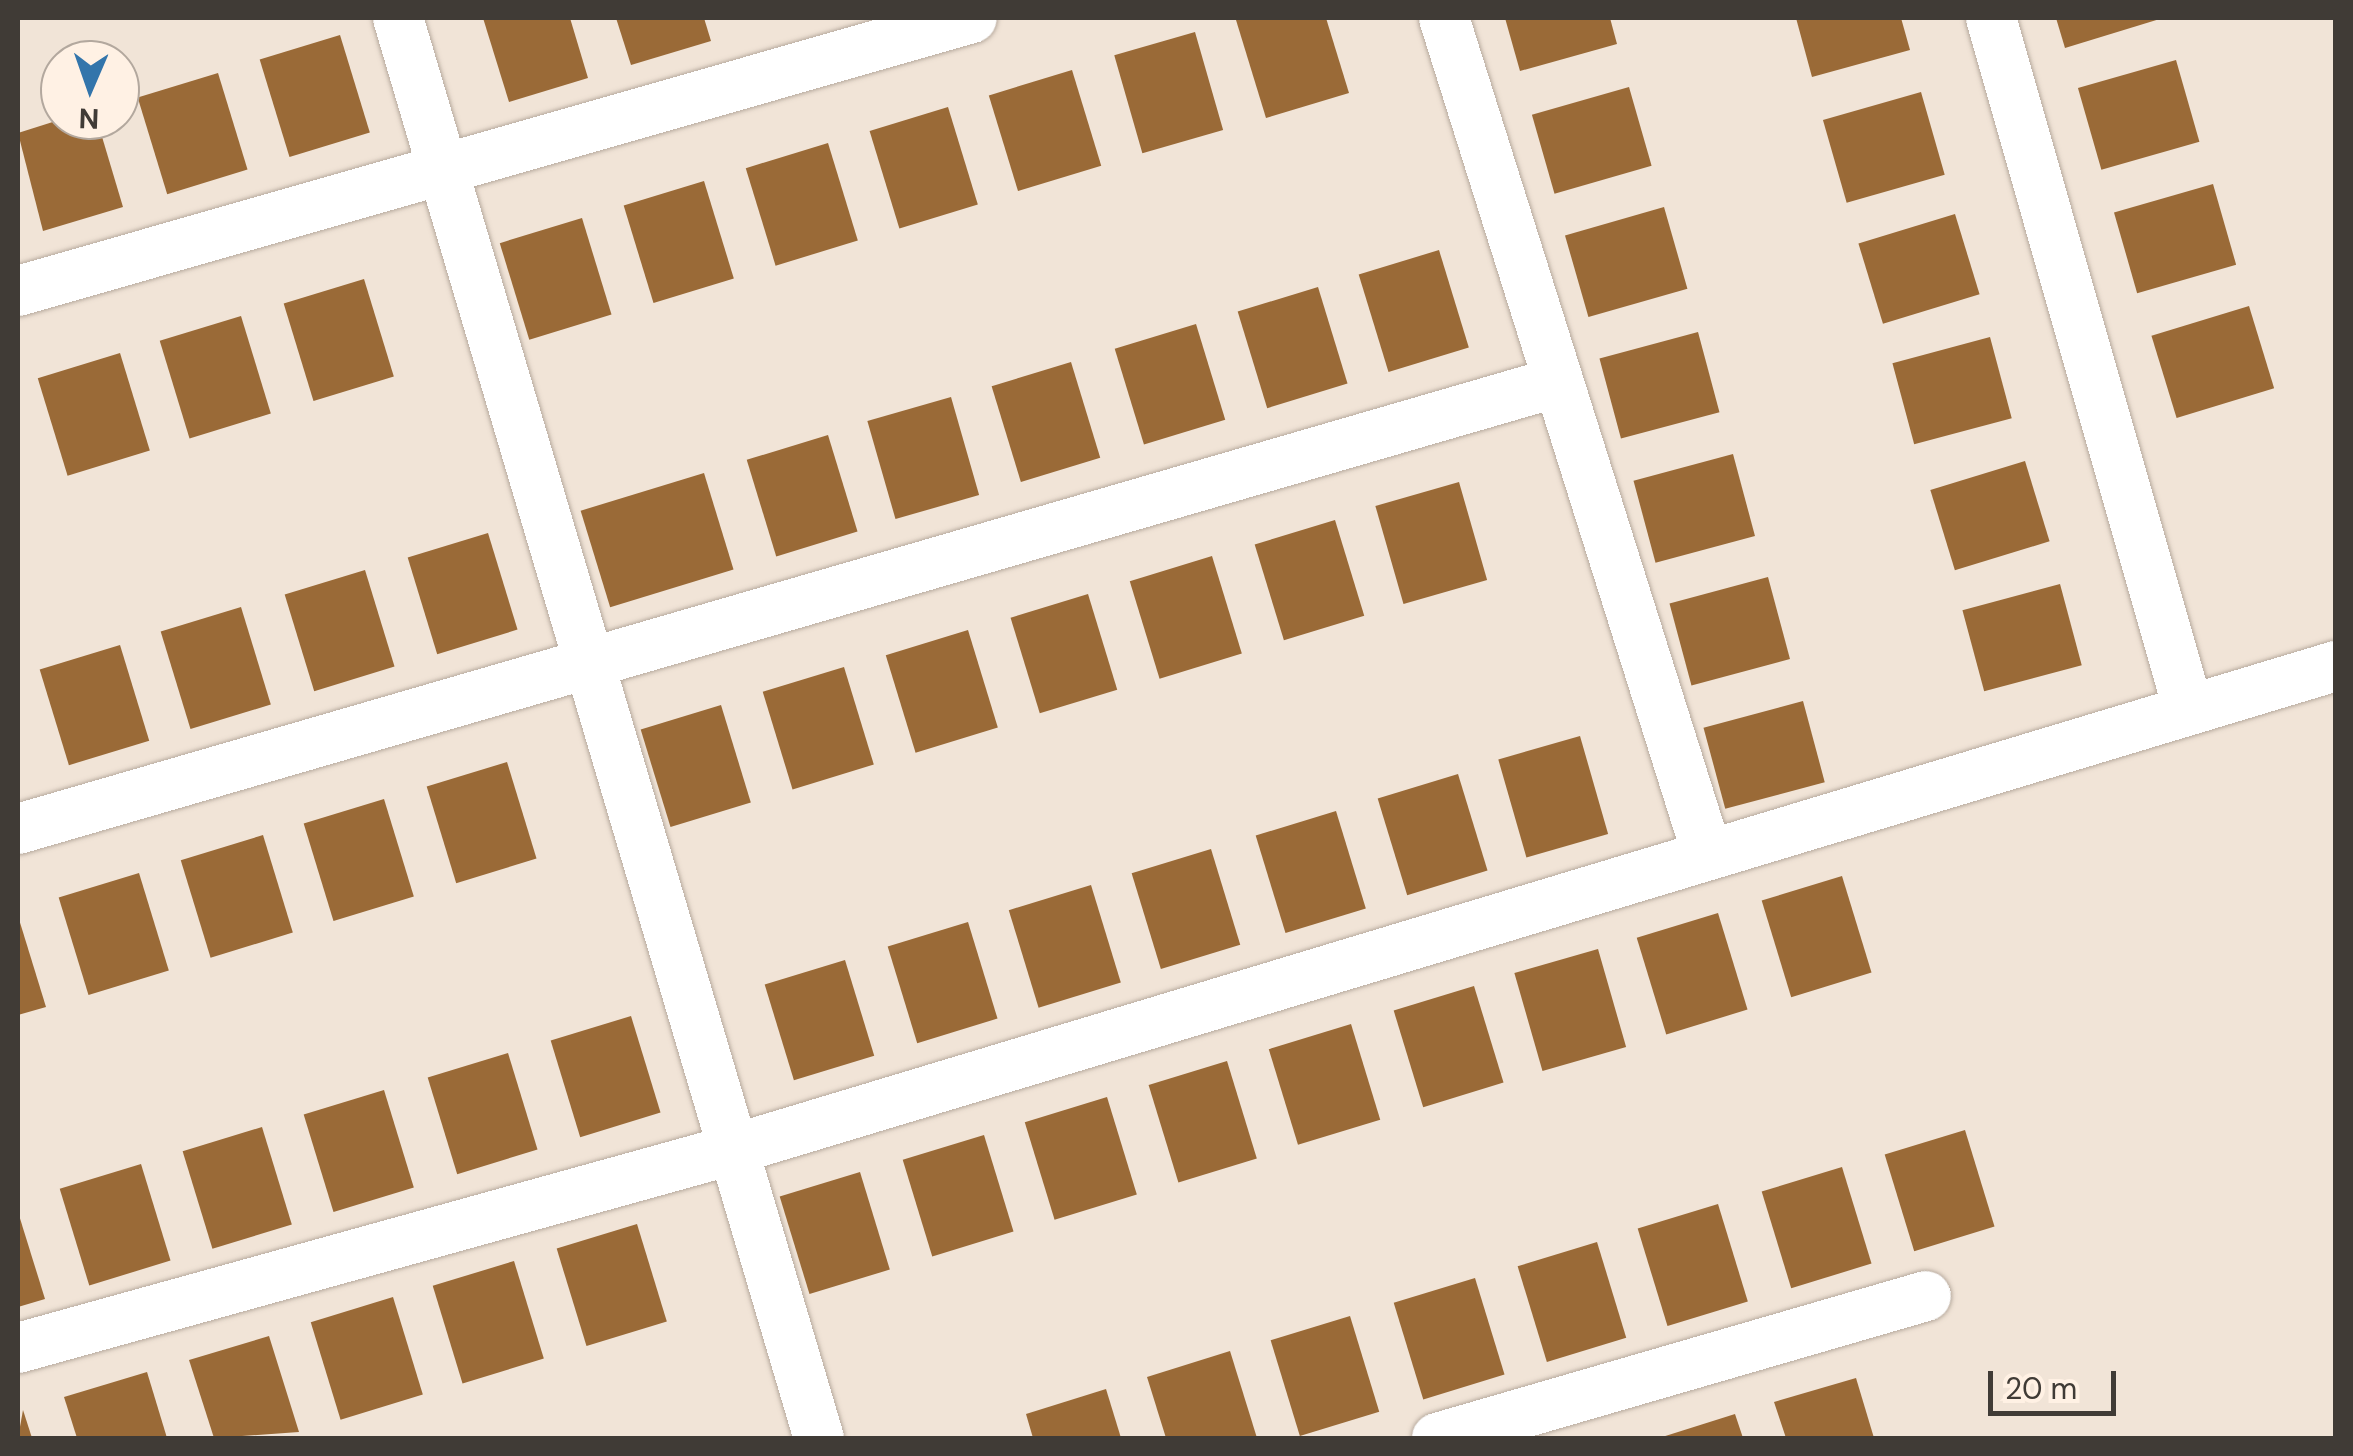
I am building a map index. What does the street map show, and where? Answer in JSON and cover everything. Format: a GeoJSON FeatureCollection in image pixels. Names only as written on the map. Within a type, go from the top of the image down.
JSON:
{"type":"FeatureCollection","features":[{"type":"Feature","properties":{"kind":"street"},"geometry":{"type":"LineString","coordinates":[[398,18],[585,661],[819,1438]]}},
{"type":"Feature","properties":{"kind":"street"},"geometry":{"type":"LineString","coordinates":[[18,291],[972,18]]}},
{"type":"Feature","properties":{"kind":"street"},"geometry":{"type":"LineString","coordinates":[[1444,18],[1707,853]]}},
{"type":"Feature","properties":{"kind":"street"},"geometry":{"type":"LineString","coordinates":[[1990,18],[2188,708]]}},
{"type":"Feature","properties":{"kind":"street"},"geometry":{"type":"LineString","coordinates":[[18,829],[585,661],[1558,382]]}},
{"type":"Feature","properties":{"kind":"street"},"geometry":{"type":"LineString","coordinates":[[18,1348],[735,1149],[2336,666]]}},
{"type":"Feature","properties":{"kind":"street"},"geometry":{"type":"LineString","coordinates":[[1437,1438],[1926,1296]]}},
{"type":"Feature","properties":{"kind":"building"},"geometry":{"type":"Polygon","coordinates":[[[483,18],[570,18],[588,78],[509,102],[483,18]]]}},
{"type":"Feature","properties":{"kind":"building"},"geometry":{"type":"Polygon","coordinates":[[[616,18],[704,18],[711,41],[631,65],[616,18]]]}},
{"type":"Feature","properties":{"kind":"building"},"geometry":{"type":"Polygon","coordinates":[[[1326,18],[1349,93],[1266,118],[1236,20],[1326,18]]]}},
{"type":"Feature","properties":{"kind":"building"},"geometry":{"type":"Polygon","coordinates":[[[1505,18],[1610,18],[1617,44],[1520,71],[1505,18]]]}},
{"type":"Feature","properties":{"kind":"building"},"geometry":{"type":"Polygon","coordinates":[[[1796,18],[1901,18],[1910,50],[1812,77],[1796,18]]]}},
{"type":"Feature","properties":{"kind":"building"},"geometry":{"type":"Polygon","coordinates":[[[2056,18],[2163,18],[2065,48],[2056,18]]]}},
{"type":"Feature","properties":{"kind":"building"},"geometry":{"type":"Polygon","coordinates":[[[1195,32],[1223,130],[1142,153],[1114,55],[1195,32]]]}},
{"type":"Feature","properties":{"kind":"building"},"geometry":{"type":"Polygon","coordinates":[[[340,35],[370,133],[289,157],[260,60],[340,35]]]}},
{"type":"Feature","properties":{"kind":"building"},"geometry":{"type":"Polygon","coordinates":[[[2176,60],[2199,142],[2101,170],[2078,88],[2176,60]]]}},
{"type":"Feature","properties":{"kind":"building"},"geometry":{"type":"Polygon","coordinates":[[[1072,70],[1101,166],[1018,191],[989,95],[1072,70]]]}},
{"type":"Feature","properties":{"kind":"building"},"geometry":{"type":"Polygon","coordinates":[[[218,73],[248,170],[167,194],[140,97],[218,73]]]}},
{"type":"Feature","properties":{"kind":"building"},"geometry":{"type":"Polygon","coordinates":[[[1629,87],[1652,166],[1555,194],[1532,115],[1629,87]]]}},
{"type":"Feature","properties":{"kind":"building"},"geometry":{"type":"Polygon","coordinates":[[[1921,92],[1945,175],[1847,203],[1823,120],[1921,92]]]}},
{"type":"Feature","properties":{"kind":"building"},"geometry":{"type":"Polygon","coordinates":[[[948,107],[978,205],[899,229],[870,131],[948,107]]]}},
{"type":"Feature","properties":{"kind":"building"},"geometry":{"type":"Polygon","coordinates":[[[40,126],[40,140],[103,140],[123,207],[43,231],[18,133],[40,126]]]}},
{"type":"Feature","properties":{"kind":"building"},"geometry":{"type":"Polygon","coordinates":[[[828,143],[858,241],[776,266],[746,168],[828,143]]]}},
{"type":"Feature","properties":{"kind":"building"},"geometry":{"type":"Polygon","coordinates":[[[704,181],[734,279],[653,303],[624,206],[704,181]]]}},
{"type":"Feature","properties":{"kind":"building"},"geometry":{"type":"Polygon","coordinates":[[[2213,184],[2236,265],[2137,293],[2114,212],[2213,184]]]}},
{"type":"Feature","properties":{"kind":"building"},"geometry":{"type":"Polygon","coordinates":[[[1664,207],[1687,289],[1588,317],[1565,235],[1664,207]]]}},
{"type":"Feature","properties":{"kind":"building"},"geometry":{"type":"Polygon","coordinates":[[[1955,214],[1980,294],[1883,324],[1858,244],[1955,214]]]}},
{"type":"Feature","properties":{"kind":"building"},"geometry":{"type":"Polygon","coordinates":[[[582,218],[612,315],[529,340],[500,243],[582,218]]]}},
{"type":"Feature","properties":{"kind":"building"},"geometry":{"type":"Polygon","coordinates":[[[1439,250],[1469,348],[1388,372],[1359,275],[1439,250]]]}},
{"type":"Feature","properties":{"kind":"building"},"geometry":{"type":"Polygon","coordinates":[[[364,279],[394,377],[313,401],[284,304],[364,279]]]}},
{"type":"Feature","properties":{"kind":"building"},"geometry":{"type":"Polygon","coordinates":[[[1318,287],[1348,384],[1267,408],[1238,312],[1318,287]]]}},
{"type":"Feature","properties":{"kind":"building"},"geometry":{"type":"Polygon","coordinates":[[[2249,306],[2274,388],[2177,418],[2151,336],[2249,306]]]}},
{"type":"Feature","properties":{"kind":"building"},"geometry":{"type":"Polygon","coordinates":[[[241,316],[271,414],[190,438],[160,341],[241,316]]]}},
{"type":"Feature","properties":{"kind":"building"},"geometry":{"type":"Polygon","coordinates":[[[1196,324],[1225,420],[1144,444],[1115,349],[1196,324]]]}},
{"type":"Feature","properties":{"kind":"building"},"geometry":{"type":"Polygon","coordinates":[[[1698,332],[1719,412],[1621,439],[1599,358],[1698,332]]]}},
{"type":"Feature","properties":{"kind":"building"},"geometry":{"type":"Polygon","coordinates":[[[1990,337],[2012,418],[1914,444],[1892,363],[1990,337]]]}},
{"type":"Feature","properties":{"kind":"building"},"geometry":{"type":"Polygon","coordinates":[[[120,353],[150,451],[68,476],[38,378],[120,353]]]}},
{"type":"Feature","properties":{"kind":"building"},"geometry":{"type":"Polygon","coordinates":[[[1071,362],[1100,458],[1021,482],[992,386],[1071,362]]]}},
{"type":"Feature","properties":{"kind":"building"},"geometry":{"type":"Polygon","coordinates":[[[951,397],[979,495],[895,519],[867,421],[951,397]]]}},
{"type":"Feature","properties":{"kind":"building"},"geometry":{"type":"Polygon","coordinates":[[[828,435],[858,532],[776,556],[747,460],[828,435]]]}},
{"type":"Feature","properties":{"kind":"building"},"geometry":{"type":"Polygon","coordinates":[[[1733,454],[1755,536],[1656,563],[1634,481],[1733,454]]]}},
{"type":"Feature","properties":{"kind":"building"},"geometry":{"type":"Polygon","coordinates":[[[2025,461],[2050,541],[1955,570],[1930,490],[2025,461]]]}},
{"type":"Feature","properties":{"kind":"building"},"geometry":{"type":"Polygon","coordinates":[[[704,473],[734,570],[610,607],[581,511],[704,473]]]}},
{"type":"Feature","properties":{"kind":"building"},"geometry":{"type":"Polygon","coordinates":[[[1459,482],[1487,580],[1403,604],[1375,506],[1459,482]]]}},
{"type":"Feature","properties":{"kind":"building"},"geometry":{"type":"Polygon","coordinates":[[[1335,520],[1364,616],[1284,640],[1255,545],[1335,520]]]}},
{"type":"Feature","properties":{"kind":"building"},"geometry":{"type":"Polygon","coordinates":[[[488,533],[518,630],[437,654],[408,558],[488,533]]]}},
{"type":"Feature","properties":{"kind":"building"},"geometry":{"type":"Polygon","coordinates":[[[1212,556],[1242,654],[1160,679],[1130,581],[1212,556]]]}},
{"type":"Feature","properties":{"kind":"building"},"geometry":{"type":"Polygon","coordinates":[[[365,570],[395,667],[314,691],[285,595],[365,570]]]}},
{"type":"Feature","properties":{"kind":"building"},"geometry":{"type":"Polygon","coordinates":[[[1768,577],[1790,659],[1691,686],[1669,603],[1768,577]]]}},
{"type":"Feature","properties":{"kind":"building"},"geometry":{"type":"Polygon","coordinates":[[[2060,584],[2082,665],[1984,691],[1962,610],[2060,584]]]}},
{"type":"Feature","properties":{"kind":"building"},"geometry":{"type":"Polygon","coordinates":[[[1088,594],[1117,690],[1040,713],[1011,618],[1088,594]]]}},
{"type":"Feature","properties":{"kind":"building"},"geometry":{"type":"Polygon","coordinates":[[[241,607],[271,705],[190,729],[161,632],[241,607]]]}},
{"type":"Feature","properties":{"kind":"building"},"geometry":{"type":"Polygon","coordinates":[[[968,630],[998,728],[916,753],[886,655],[968,630]]]}},
{"type":"Feature","properties":{"kind":"building"},"geometry":{"type":"Polygon","coordinates":[[[120,645],[149,741],[69,765],[40,670],[120,645]]]}},
{"type":"Feature","properties":{"kind":"building"},"geometry":{"type":"Polygon","coordinates":[[[844,667],[874,765],[793,789],[763,692],[844,667]]]}},
{"type":"Feature","properties":{"kind":"building"},"geometry":{"type":"Polygon","coordinates":[[[1803,701],[1825,782],[1725,809],[1704,728],[1803,701]]]}},
{"type":"Feature","properties":{"kind":"building"},"geometry":{"type":"Polygon","coordinates":[[[721,705],[751,803],[670,827],[641,730],[721,705]]]}},
{"type":"Feature","properties":{"kind":"building"},"geometry":{"type":"Polygon","coordinates":[[[1580,736],[1608,834],[1526,857],[1498,759],[1580,736]]]}},
{"type":"Feature","properties":{"kind":"building"},"geometry":{"type":"Polygon","coordinates":[[[507,762],[537,859],[456,883],[427,787],[507,762]]]}},
{"type":"Feature","properties":{"kind":"building"},"geometry":{"type":"Polygon","coordinates":[[[1458,774],[1488,871],[1407,895],[1378,799],[1458,774]]]}},
{"type":"Feature","properties":{"kind":"building"},"geometry":{"type":"Polygon","coordinates":[[[384,799],[414,897],[333,921],[304,824],[384,799]]]}},
{"type":"Feature","properties":{"kind":"building"},"geometry":{"type":"Polygon","coordinates":[[[1336,811],[1366,909],[1285,933],[1256,836],[1336,811]]]}},
{"type":"Feature","properties":{"kind":"building"},"geometry":{"type":"Polygon","coordinates":[[[263,835],[293,933],[211,958],[181,860],[263,835]]]}},
{"type":"Feature","properties":{"kind":"building"},"geometry":{"type":"Polygon","coordinates":[[[1211,849],[1240,945],[1161,969],[1132,873],[1211,849]]]}},
{"type":"Feature","properties":{"kind":"building"},"geometry":{"type":"Polygon","coordinates":[[[139,873],[169,971],[88,995],[59,898],[139,873]]]}},
{"type":"Feature","properties":{"kind":"building"},"geometry":{"type":"Polygon","coordinates":[[[1842,876],[1872,973],[1791,997],[1762,901],[1842,876]]]}},
{"type":"Feature","properties":{"kind":"building"},"geometry":{"type":"Polygon","coordinates":[[[1091,885],[1121,983],[1039,1008],[1009,910],[1091,885]]]}},
{"type":"Feature","properties":{"kind":"building"},"geometry":{"type":"Polygon","coordinates":[[[1718,913],[1748,1010],[1666,1034],[1637,938],[1718,913]]]}},
{"type":"Feature","properties":{"kind":"building"},"geometry":{"type":"Polygon","coordinates":[[[18,916],[46,1007],[18,1015],[18,916]]]}},
{"type":"Feature","properties":{"kind":"building"},"geometry":{"type":"Polygon","coordinates":[[[968,922],[998,1019],[917,1043],[888,947],[968,922]]]}},
{"type":"Feature","properties":{"kind":"building"},"geometry":{"type":"Polygon","coordinates":[[[1598,949],[1626,1047],[1542,1071],[1514,973],[1598,949]]]}},
{"type":"Feature","properties":{"kind":"building"},"geometry":{"type":"Polygon","coordinates":[[[845,960],[874,1056],[794,1080],[765,985],[845,960]]]}},
{"type":"Feature","properties":{"kind":"building"},"geometry":{"type":"Polygon","coordinates":[[[1474,986],[1504,1083],[1423,1107],[1394,1011],[1474,986]]]}},
{"type":"Feature","properties":{"kind":"building"},"geometry":{"type":"Polygon","coordinates":[[[631,1016],[661,1113],[580,1137],[551,1041],[631,1016]]]}},
{"type":"Feature","properties":{"kind":"building"},"geometry":{"type":"Polygon","coordinates":[[[1351,1024],[1380,1120],[1298,1145],[1269,1049],[1351,1024]]]}},
{"type":"Feature","properties":{"kind":"building"},"geometry":{"type":"Polygon","coordinates":[[[508,1053],[538,1150],[457,1174],[428,1078],[508,1053]]]}},
{"type":"Feature","properties":{"kind":"building"},"geometry":{"type":"Polygon","coordinates":[[[1227,1061],[1257,1159],[1178,1183],[1149,1085],[1227,1061]]]}},
{"type":"Feature","properties":{"kind":"building"},"geometry":{"type":"Polygon","coordinates":[[[384,1090],[414,1188],[333,1212],[304,1115],[384,1090]]]}},
{"type":"Feature","properties":{"kind":"building"},"geometry":{"type":"Polygon","coordinates":[[[1107,1097],[1137,1195],[1055,1220],[1025,1122],[1107,1097]]]}},
{"type":"Feature","properties":{"kind":"building"},"geometry":{"type":"Polygon","coordinates":[[[262,1127],[292,1225],[212,1249],[183,1151],[262,1127]]]}},
{"type":"Feature","properties":{"kind":"building"},"geometry":{"type":"Polygon","coordinates":[[[1965,1130],[1995,1227],[1914,1251],[1885,1155],[1965,1130]]]}},
{"type":"Feature","properties":{"kind":"building"},"geometry":{"type":"Polygon","coordinates":[[[984,1135],[1014,1232],[932,1256],[903,1160],[984,1135]]]}},
{"type":"Feature","properties":{"kind":"building"},"geometry":{"type":"Polygon","coordinates":[[[141,1164],[171,1261],[89,1285],[60,1189],[141,1164]]]}},
{"type":"Feature","properties":{"kind":"building"},"geometry":{"type":"Polygon","coordinates":[[[1842,1167],[1872,1264],[1791,1288],[1762,1192],[1842,1167]]]}},
{"type":"Feature","properties":{"kind":"building"},"geometry":{"type":"Polygon","coordinates":[[[860,1172],[890,1270],[809,1294],[780,1197],[860,1172]]]}},
{"type":"Feature","properties":{"kind":"building"},"geometry":{"type":"Polygon","coordinates":[[[1718,1204],[1748,1302],[1667,1326],[1638,1229],[1718,1204]]]}},
{"type":"Feature","properties":{"kind":"building"},"geometry":{"type":"Polygon","coordinates":[[[18,1212],[45,1299],[18,1307],[18,1212]]]}},
{"type":"Feature","properties":{"kind":"building"},"geometry":{"type":"Polygon","coordinates":[[[637,1224],[667,1322],[586,1346],[557,1249],[637,1224]]]}},
{"type":"Feature","properties":{"kind":"building"},"geometry":{"type":"Polygon","coordinates":[[[1597,1242],[1626,1338],[1547,1362],[1518,1266],[1597,1242]]]}},
{"type":"Feature","properties":{"kind":"building"},"geometry":{"type":"Polygon","coordinates":[[[514,1261],[544,1359],[463,1383],[433,1286],[514,1261]]]}},
{"type":"Feature","properties":{"kind":"building"},"geometry":{"type":"Polygon","coordinates":[[[1475,1278],[1505,1375],[1423,1399],[1394,1303],[1475,1278]]]}},
{"type":"Feature","properties":{"kind":"building"},"geometry":{"type":"Polygon","coordinates":[[[393,1297],[423,1395],[341,1420],[311,1322],[393,1297]]]}},
{"type":"Feature","properties":{"kind":"building"},"geometry":{"type":"Polygon","coordinates":[[[1350,1316],[1379,1412],[1300,1436],[1271,1340],[1350,1316]]]}},
{"type":"Feature","properties":{"kind":"building"},"geometry":{"type":"Polygon","coordinates":[[[269,1336],[299,1432],[214,1438],[189,1360],[269,1336]]]}},
{"type":"Feature","properties":{"kind":"building"},"geometry":{"type":"Polygon","coordinates":[[[1230,1351],[1257,1438],[1166,1438],[1147,1377],[1230,1351]]]}},
{"type":"Feature","properties":{"kind":"building"},"geometry":{"type":"Polygon","coordinates":[[[147,1372],[167,1438],[77,1438],[64,1397],[147,1372]]]}},
{"type":"Feature","properties":{"kind":"building"},"geometry":{"type":"Polygon","coordinates":[[[1856,1378],[1874,1438],[1786,1438],[1774,1402],[1856,1378]]]}},
{"type":"Feature","properties":{"kind":"building"},"geometry":{"type":"Polygon","coordinates":[[[1106,1389],[1121,1438],[1033,1438],[1026,1414],[1106,1389]]]}},
{"type":"Feature","properties":{"kind":"building"},"geometry":{"type":"Polygon","coordinates":[[[23,1410],[32,1438],[18,1438],[23,1410]]]}},
{"type":"Feature","properties":{"kind":"building"},"geometry":{"type":"Polygon","coordinates":[[[1735,1414],[1743,1438],[1659,1438],[1735,1414]]]}}]}
